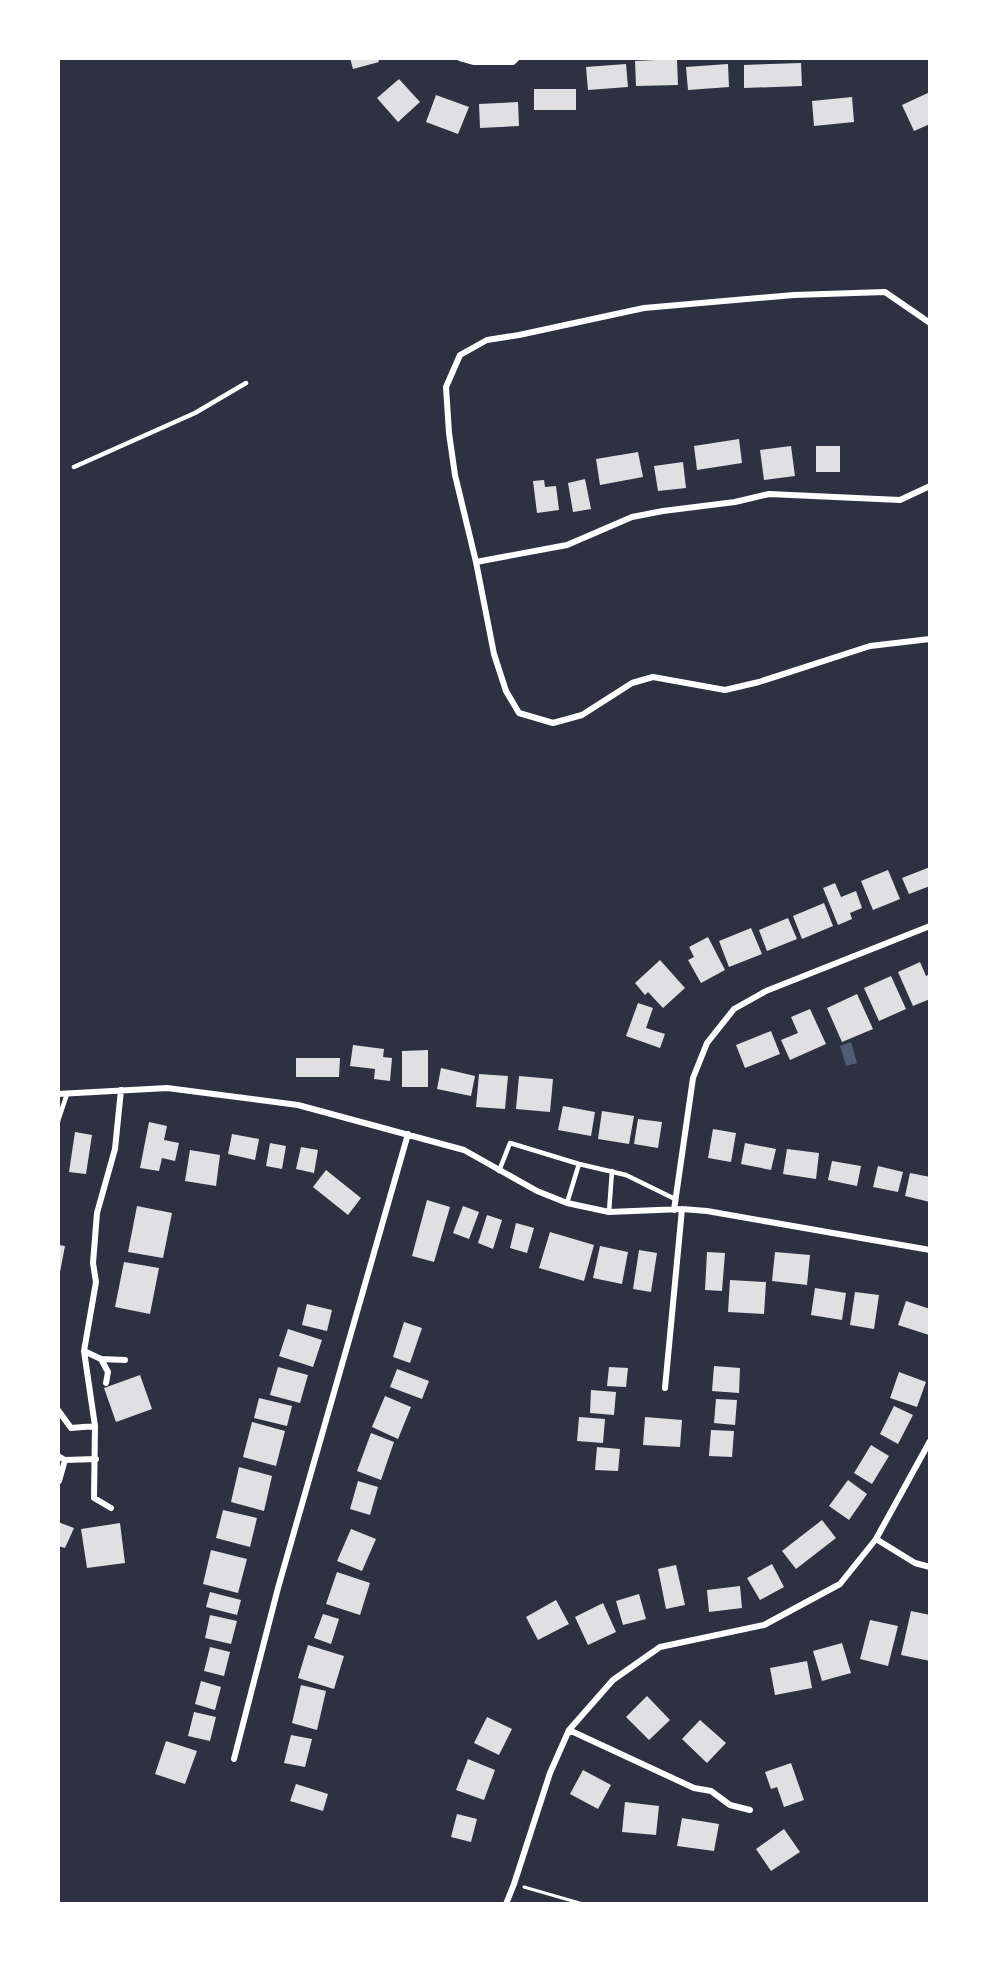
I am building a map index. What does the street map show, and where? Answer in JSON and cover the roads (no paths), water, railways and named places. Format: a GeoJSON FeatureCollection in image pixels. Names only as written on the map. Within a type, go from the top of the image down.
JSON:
{"type":"FeatureCollection","features":[{"type":"Feature","properties":{"kind":"street"},"geometry":{"type":"LineString","coordinates":[[460,58],[474,63],[513,62],[517,58]]}},
{"type":"Feature","properties":{"kind":"street"},"geometry":{"type":"LineString","coordinates":[[930,323],[885,292],[794,295],[644,308],[487,340],[460,355],[446,387],[455,475],[476,562],[494,654],[506,691],[519,713],[553,723],[582,715],[632,683],[653,677],[724,690],[759,682],[870,646],[930,639]]}},
{"type":"Feature","properties":{"kind":"street"},"geometry":{"type":"LineString","coordinates":[[476,562],[567,545],[632,517],[735,502],[769,494],[900,500],[930,486]]}},
{"type":"Feature","properties":{"kind":"street"},"geometry":{"type":"LineString","coordinates":[[674,1210],[693,1078],[707,1043],[734,1009],[766,991],[930,926]]}},
{"type":"Feature","properties":{"kind":"street"},"geometry":{"type":"LineString","coordinates":[[58,1094],[167,1088],[298,1105],[464,1150],[537,1191],[567,1203],[609,1212],[682,1209],[707,1211],[930,1250]]}},
{"type":"Feature","properties":{"kind":"street"},"geometry":{"type":"LineString","coordinates":[[111,1508],[94,1498],[95,1426],[84,1352],[96,1282],[93,1263],[97,1213],[115,1149],[121,1090]]}},
{"type":"Feature","properties":{"kind":"street"},"geometry":{"type":"LineString","coordinates":[[234,1759],[278,1588],[408,1134]]}},
{"type":"Feature","properties":{"kind":"street"},"geometry":{"type":"LineString","coordinates":[[665,1388],[682,1209]]}},
{"type":"Feature","properties":{"kind":"street"},"geometry":{"type":"LineString","coordinates":[[84,1352],[100,1359],[125,1360]]}},
{"type":"Feature","properties":{"kind":"street"},"geometry":{"type":"LineString","coordinates":[[100,1359],[108,1372],[106,1383]]}},
{"type":"Feature","properties":{"kind":"street"},"geometry":{"type":"LineString","coordinates":[[58,1410],[71,1428],[95,1426]]}},
{"type":"Feature","properties":{"kind":"street"},"geometry":{"type":"LineString","coordinates":[[506,1904],[550,1773],[569,1730],[613,1680],[660,1647],[764,1625],[840,1584],[876,1539],[930,1441]]}},
{"type":"Feature","properties":{"kind":"street"},"geometry":{"type":"LineString","coordinates":[[58,1456],[65,1460],[96,1459]]}},
{"type":"Feature","properties":{"kind":"street"},"geometry":{"type":"LineString","coordinates":[[59,1481],[65,1460]]}},
{"type":"Feature","properties":{"kind":"street"},"geometry":{"type":"LineString","coordinates":[[876,1539],[915,1563],[930,1567]]}},
{"type":"Feature","properties":{"kind":"street"},"geometry":{"type":"LineString","coordinates":[[569,1730],[694,1788],[711,1791],[730,1805],[750,1810]]}},
{"type":"Feature","properties":{"kind":"lane"},"geometry":{"type":"LineString","coordinates":[[74,467],[195,413],[246,383]]}},
{"type":"Feature","properties":{"kind":"lane"},"geometry":{"type":"LineString","coordinates":[[58,1120],[67,1094]]}},
{"type":"Feature","properties":{"kind":"lane"},"geometry":{"type":"LineString","coordinates":[[499,1171],[510,1143],[579,1164],[626,1175],[675,1199]]}},
{"type":"Feature","properties":{"kind":"lane"},"geometry":{"type":"LineString","coordinates":[[567,1203],[579,1164]]}},
{"type":"Feature","properties":{"kind":"lane"},"geometry":{"type":"LineString","coordinates":[[609,1212],[612,1171]]}},
{"type":"Feature","properties":{"kind":"water"},"geometry":{"type":"Polygon","coordinates":[[[851,1042],[857,1063],[846,1066],[840,1046],[851,1042]]]}}]}
